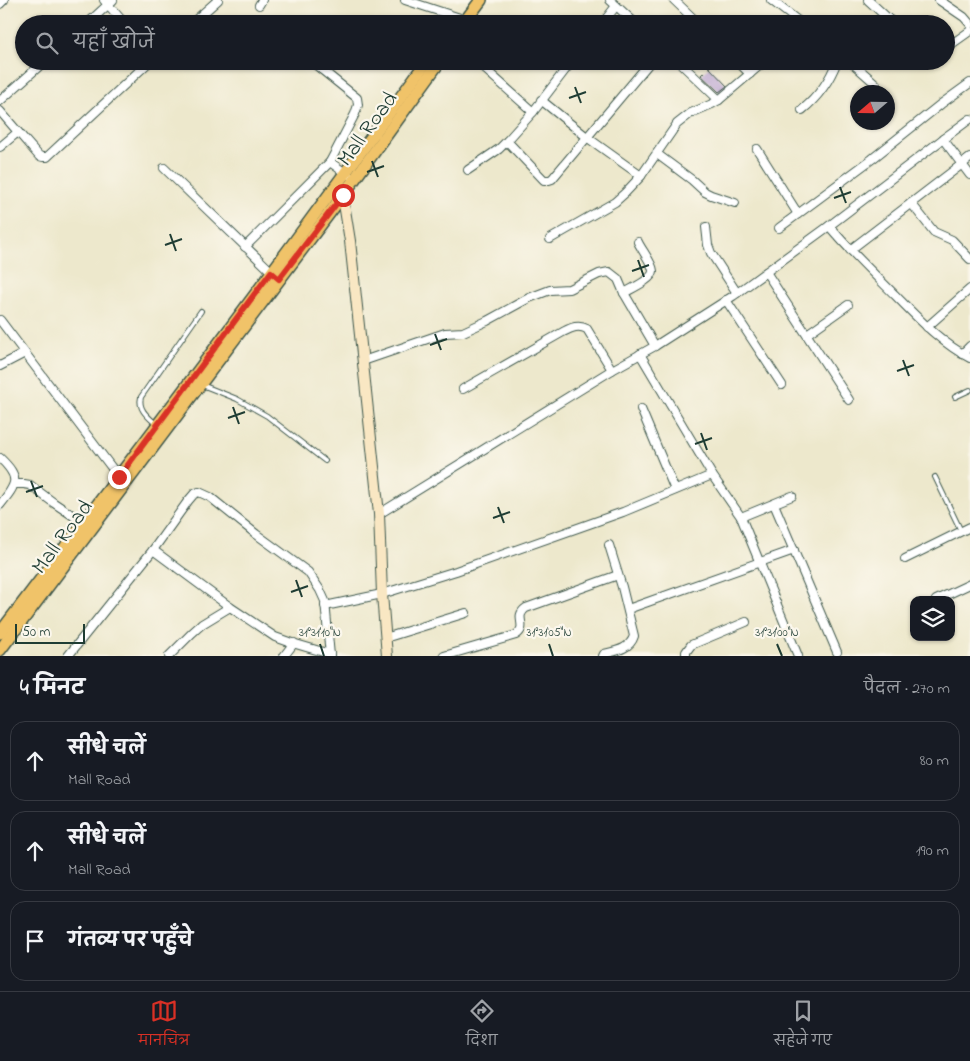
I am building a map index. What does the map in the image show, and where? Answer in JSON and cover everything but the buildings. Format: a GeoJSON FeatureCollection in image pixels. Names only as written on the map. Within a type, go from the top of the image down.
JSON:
{"type":"FeatureCollection","features":[{"type":"Feature","properties":{"kind":"main road"},"geometry":{"type":"LineString","coordinates":[[470,15],[481,0]]}},
{"type":"Feature","properties":{"kind":"main road","name":"Mall Road"},"geometry":{"type":"LineString","coordinates":[[0,650],[122,481],[200,384],[275,275],[343,195],[347,178],[421,70]]}},
{"type":"Feature","properties":{"kind":"main road","name":"Mall Road"},"geometry":{"type":"LineString","coordinates":[[0,633],[84,523],[122,481],[158,425],[275,275],[347,178],[433,70]]}},
{"type":"Feature","properties":{"kind":"main road"},"geometry":{"type":"LineString","coordinates":[[343,195],[350,240],[379,514],[382,594],[387,656]]}},
{"type":"Feature","properties":{"kind":"street"},"geometry":{"type":"LineString","coordinates":[[0,4],[4,0]]}},
{"type":"Feature","properties":{"kind":"street"},"geometry":{"type":"LineString","coordinates":[[201,15],[218,0]]}},
{"type":"Feature","properties":{"kind":"street"},"geometry":{"type":"LineString","coordinates":[[405,0],[446,15]]}},
{"type":"Feature","properties":{"kind":"street"},"geometry":{"type":"LineString","coordinates":[[674,0],[690,15]]}},
{"type":"Feature","properties":{"kind":"street"},"geometry":{"type":"LineString","coordinates":[[771,0],[790,15]]}},
{"type":"Feature","properties":{"kind":"street"},"geometry":{"type":"LineString","coordinates":[[868,0],[884,15]]}},
{"type":"Feature","properties":{"kind":"street"},"geometry":{"type":"LineString","coordinates":[[940,0],[964,17],[970,24]]}},
{"type":"Feature","properties":{"kind":"street"},"geometry":{"type":"LineString","coordinates":[[96,15],[108,2],[119,15]]}},
{"type":"Feature","properties":{"kind":"street"},"geometry":{"type":"LineString","coordinates":[[607,15],[613,3],[626,15]]}},
{"type":"Feature","properties":{"kind":"street"},"geometry":{"type":"LineString","coordinates":[[955,42],[970,31]]}},
{"type":"Feature","properties":{"kind":"street"},"geometry":{"type":"LineString","coordinates":[[0,102],[35,70]]}},
{"type":"Feature","properties":{"kind":"street"},"geometry":{"type":"LineString","coordinates":[[0,111],[39,156],[43,158],[140,70]]}},
{"type":"Feature","properties":{"kind":"street"},"geometry":{"type":"LineString","coordinates":[[245,247],[330,162],[355,114],[358,105],[356,98],[322,70]]}},
{"type":"Feature","properties":{"kind":"street"},"geometry":{"type":"LineString","coordinates":[[486,70],[533,112]]}},
{"type":"Feature","properties":{"kind":"street"},"geometry":{"type":"LineString","coordinates":[[468,170],[499,149],[507,141],[533,112],[565,70]]}},
{"type":"Feature","properties":{"kind":"street"},"geometry":{"type":"LineString","coordinates":[[507,141],[544,180],[552,179],[644,70]]}},
{"type":"Feature","properties":{"kind":"street"},"geometry":{"type":"LineString","coordinates":[[687,70],[719,100]]}},
{"type":"Feature","properties":{"kind":"street"},"geometry":{"type":"LineString","coordinates":[[746,70],[750,74]]}},
{"type":"Feature","properties":{"kind":"street"},"geometry":{"type":"LineString","coordinates":[[550,239],[614,202],[625,193],[641,176],[677,124],[691,113],[719,100],[754,70]]}},
{"type":"Feature","properties":{"kind":"street"},"geometry":{"type":"LineString","coordinates":[[802,110],[810,104],[833,70]]}},
{"type":"Feature","properties":{"kind":"street"},"geometry":{"type":"LineString","coordinates":[[860,70],[876,84]]}},
{"type":"Feature","properties":{"kind":"street"},"geometry":{"type":"LineString","coordinates":[[779,228],[970,83]]}},
{"type":"Feature","properties":{"kind":"street"},"geometry":{"type":"LineString","coordinates":[[541,100],[588,138],[641,176]]}},
{"type":"Feature","properties":{"kind":"street"},"geometry":{"type":"LineString","coordinates":[[379,514],[612,370],[655,346],[737,293],[970,120]]}},
{"type":"Feature","properties":{"kind":"street"},"geometry":{"type":"LineString","coordinates":[[0,147],[18,132]]}},
{"type":"Feature","properties":{"kind":"street"},"geometry":{"type":"LineString","coordinates":[[943,139],[970,175]]}},
{"type":"Feature","properties":{"kind":"street"},"geometry":{"type":"LineString","coordinates":[[757,149],[798,214]]}},
{"type":"Feature","properties":{"kind":"street"},"geometry":{"type":"LineString","coordinates":[[657,154],[705,192],[736,203]]}},
{"type":"Feature","properties":{"kind":"street"},"geometry":{"type":"LineString","coordinates":[[850,250],[970,158]]}},
{"type":"Feature","properties":{"kind":"street"},"geometry":{"type":"LineString","coordinates":[[330,162],[347,178]]}},
{"type":"Feature","properties":{"kind":"street"},"geometry":{"type":"LineString","coordinates":[[164,168],[275,275]]}},
{"type":"Feature","properties":{"kind":"street"},"geometry":{"type":"LineString","coordinates":[[911,203],[934,232],[952,240],[970,259]]}},
{"type":"Feature","properties":{"kind":"street"},"geometry":{"type":"LineString","coordinates":[[829,226],[850,250],[927,327],[949,346],[970,358]]}},
{"type":"Feature","properties":{"kind":"street"},"geometry":{"type":"LineString","coordinates":[[706,227],[711,253],[737,293]]}},
{"type":"Feature","properties":{"kind":"street"},"geometry":{"type":"LineString","coordinates":[[624,293],[652,276],[653,273],[651,265],[638,242]]}},
{"type":"Feature","properties":{"kind":"street"},"geometry":{"type":"LineString","coordinates":[[363,362],[445,333],[463,332],[542,292],[569,289],[604,272],[609,272],[618,279],[624,293],[655,346]]}},
{"type":"Feature","properties":{"kind":"street"},"geometry":{"type":"LineString","coordinates":[[766,272],[849,400]]}},
{"type":"Feature","properties":{"kind":"street"},"geometry":{"type":"LineString","coordinates":[[927,327],[970,289]]}},
{"type":"Feature","properties":{"kind":"street"},"geometry":{"type":"LineString","coordinates":[[726,300],[782,386]]}},
{"type":"Feature","properties":{"kind":"street"},"geometry":{"type":"LineString","coordinates":[[807,334],[848,305]]}},
{"type":"Feature","properties":{"kind":"street"},"geometry":{"type":"LineString","coordinates":[[0,320],[122,481]]}},
{"type":"Feature","properties":{"kind":"street"},"geometry":{"type":"LineString","coordinates":[[463,389],[574,327],[582,326],[587,329],[612,370]]}},
{"type":"Feature","properties":{"kind":"street"},"geometry":{"type":"LineString","coordinates":[[962,354],[970,346]]}},
{"type":"Feature","properties":{"kind":"street"},"geometry":{"type":"LineString","coordinates":[[0,366],[25,353]]}},
{"type":"Feature","properties":{"kind":"street"},"geometry":{"type":"LineString","coordinates":[[640,354],[712,475],[741,517],[798,656]]}},
{"type":"Feature","properties":{"kind":"street"},"geometry":{"type":"LineString","coordinates":[[641,409],[675,490]]}},
{"type":"Feature","properties":{"kind":"street"},"geometry":{"type":"LineString","coordinates":[[0,458],[14,475],[15,484],[0,505]]}},
{"type":"Feature","properties":{"kind":"street"},"geometry":{"type":"LineString","coordinates":[[325,606],[382,594],[456,571],[623,512],[712,475]]}},
{"type":"Feature","properties":{"kind":"street"},"geometry":{"type":"LineString","coordinates":[[15,484],[30,485],[84,523]]}},
{"type":"Feature","properties":{"kind":"street"},"geometry":{"type":"LineString","coordinates":[[68,656],[153,550],[188,501],[194,494],[199,492],[210,497],[308,572],[320,590],[325,606],[330,655],[275,636],[230,607],[153,550]]}},
{"type":"Feature","properties":{"kind":"street"},"geometry":{"type":"LineString","coordinates":[[741,517],[792,496]]}},
{"type":"Feature","properties":{"kind":"street"},"geometry":{"type":"LineString","coordinates":[[774,504],[836,652]]}},
{"type":"Feature","properties":{"kind":"street"},"geometry":{"type":"LineString","coordinates":[[905,559],[970,527]]}},
{"type":"Feature","properties":{"kind":"street"},"geometry":{"type":"LineString","coordinates":[[603,656],[604,654],[625,648],[634,636],[609,545]]}},
{"type":"Feature","properties":{"kind":"street"},"geometry":{"type":"LineString","coordinates":[[628,609],[794,550]]}},
{"type":"Feature","properties":{"kind":"street"},"geometry":{"type":"LineString","coordinates":[[444,656],[516,635],[521,631],[520,615],[526,608],[618,575]]}},
{"type":"Feature","properties":{"kind":"street"},"geometry":{"type":"LineString","coordinates":[[944,596],[970,584]]}},
{"type":"Feature","properties":{"kind":"street"},"geometry":{"type":"LineString","coordinates":[[169,656],[192,632],[230,607]]}},
{"type":"Feature","properties":{"kind":"street"},"geometry":{"type":"LineString","coordinates":[[385,638],[466,613]]}},
{"type":"Feature","properties":{"kind":"street"},"geometry":{"type":"LineString","coordinates":[[686,656],[686,652],[691,645],[746,622]]}},
{"type":"Feature","properties":{"kind":"street"},"geometry":{"type":"LineString","coordinates":[[284,656],[294,643]]}},
{"type":"Feature","properties":{"kind":"lane"},"geometry":{"type":"LineString","coordinates":[[158,425],[144,413],[141,408],[141,397],[201,311]]}},
{"type":"Feature","properties":{"kind":"lane"},"geometry":{"type":"LineString","coordinates":[[200,384],[237,399],[267,416],[325,461]]}},
{"type":"Feature","properties":{"kind":"lane"},"geometry":{"type":"LineString","coordinates":[[955,397],[970,390]]}},
{"type":"Feature","properties":{"kind":"lane"},"geometry":{"type":"LineString","coordinates":[[935,477],[962,531]]}},
{"type":"Feature","properties":{"kind":"route"},"geometry":{"type":"LineString","coordinates":[[119,477],[271,272],[279,279],[343,195]]}}]}
